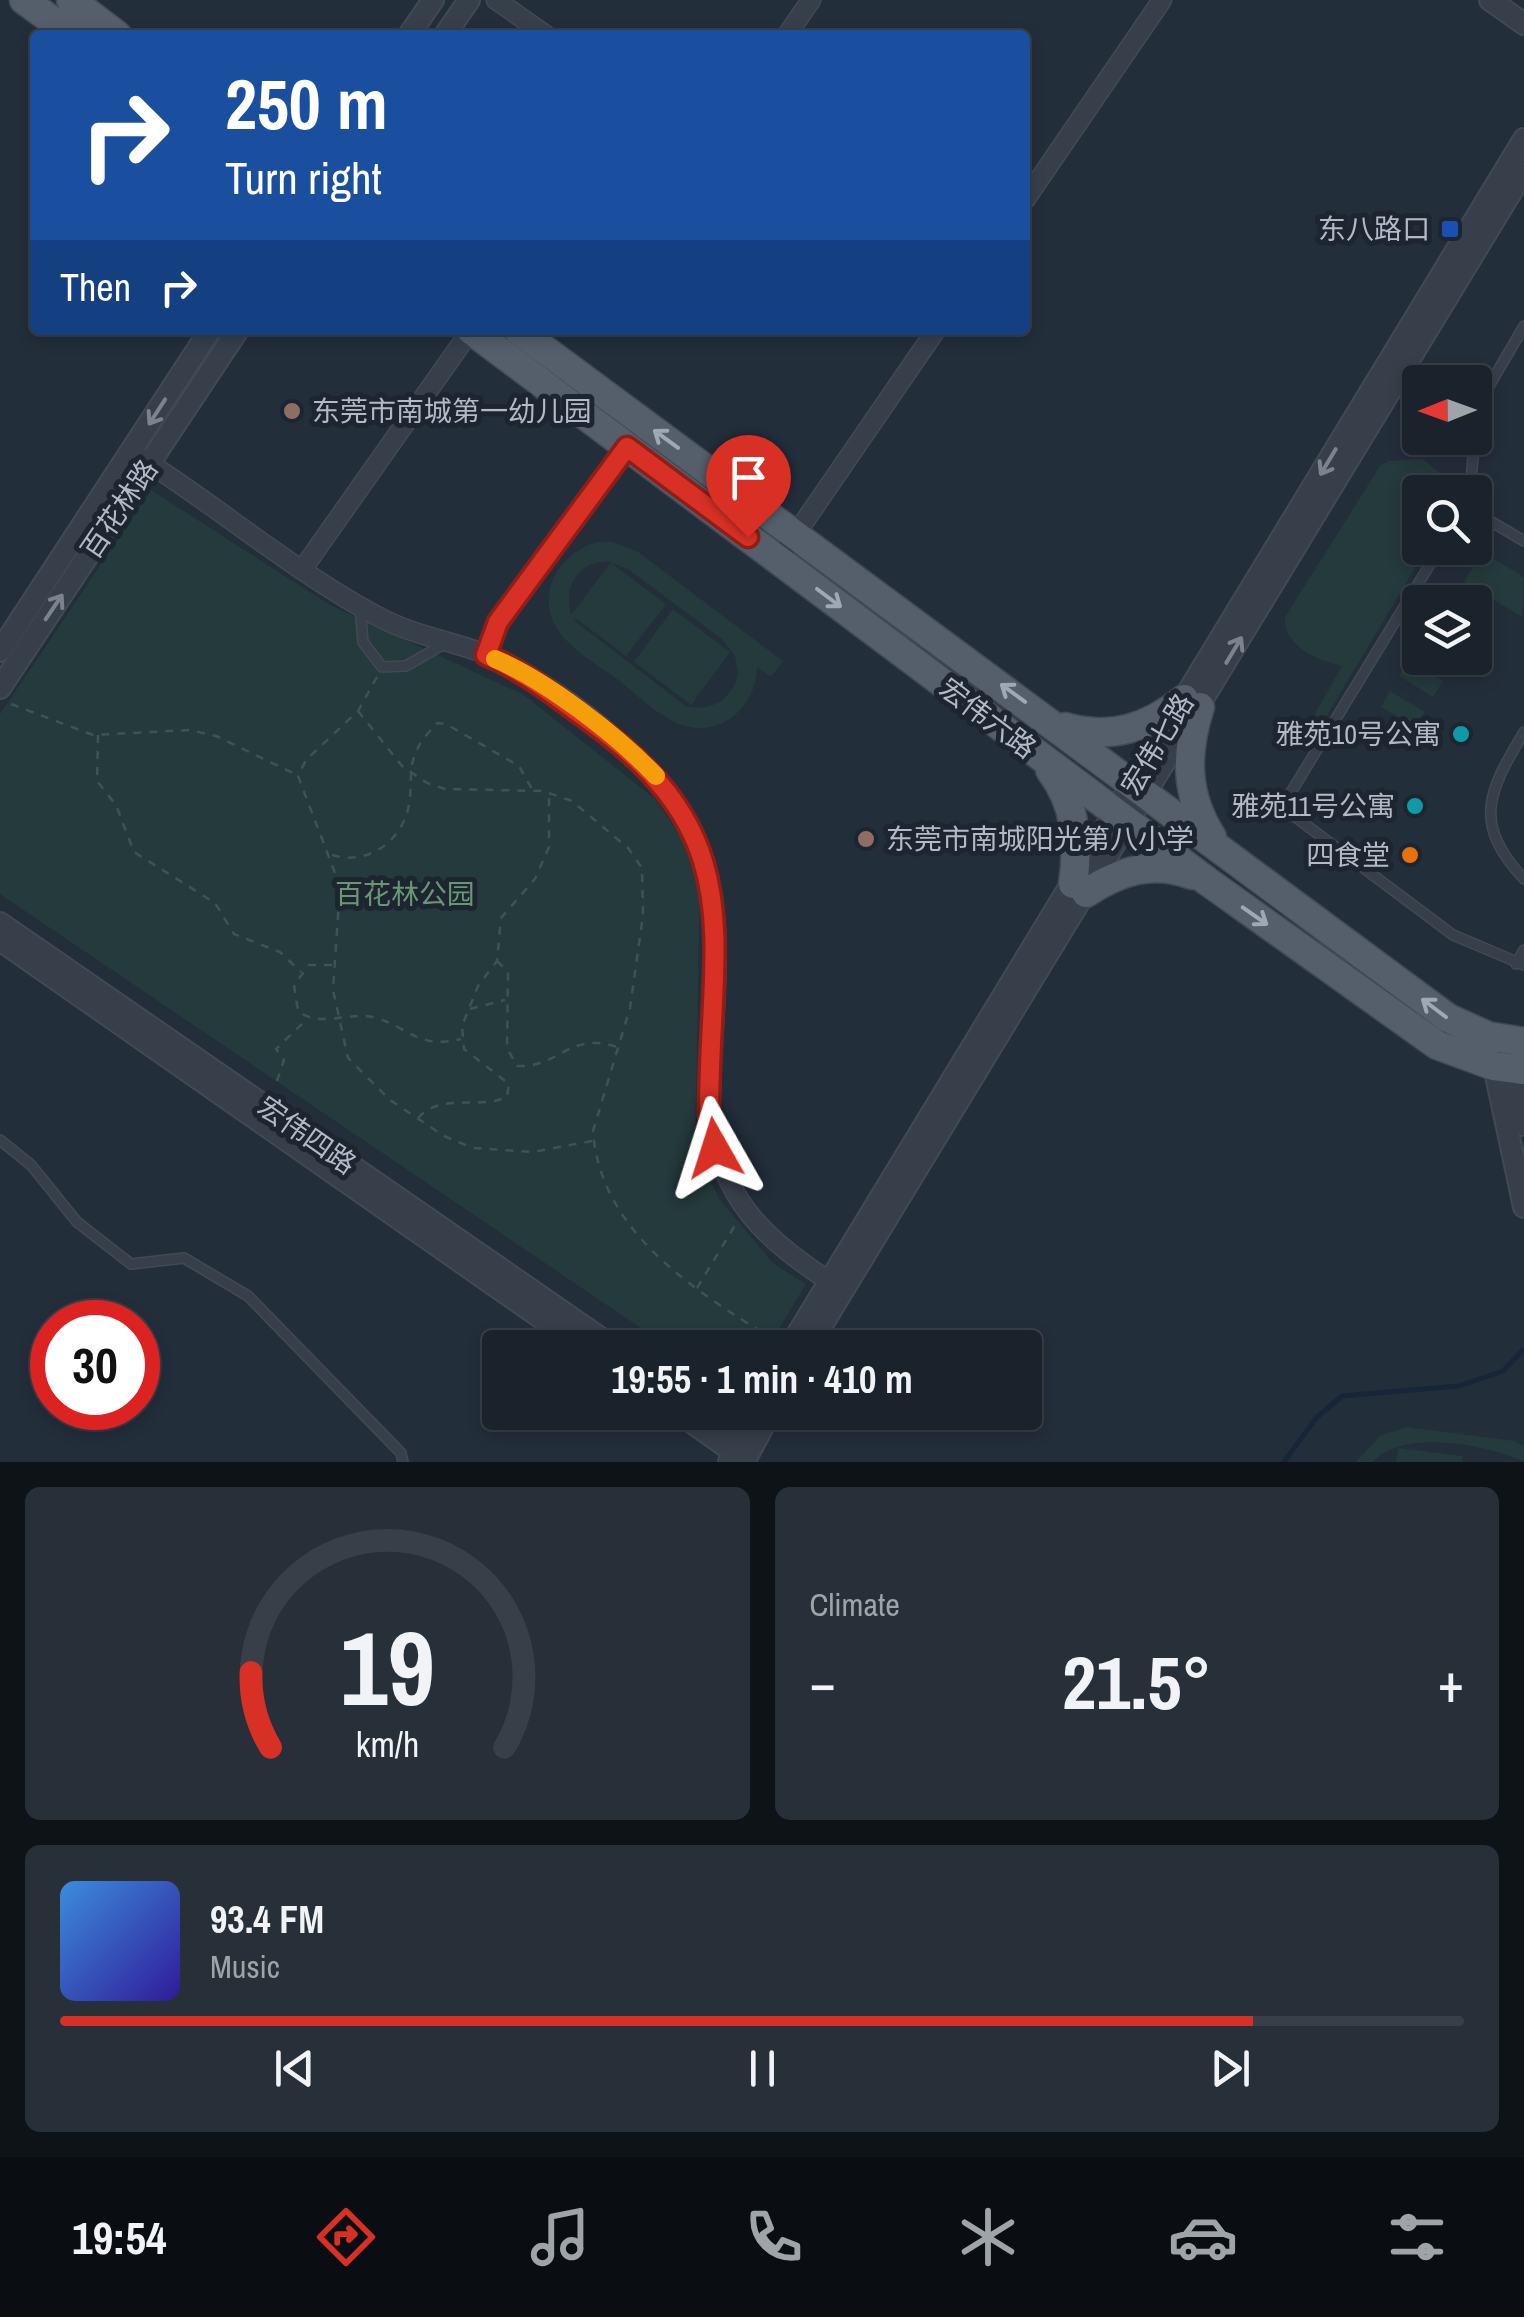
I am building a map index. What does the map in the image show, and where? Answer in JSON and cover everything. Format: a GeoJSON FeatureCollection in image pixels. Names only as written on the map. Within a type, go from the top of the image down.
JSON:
{"type":"FeatureCollection","features":[{"type":"Feature","properties":{"kind":"main road"},"geometry":{"type":"LineString","coordinates":[[24,0],[65,30]]}},
{"type":"Feature","properties":{"kind":"main road"},"geometry":{"type":"LineString","coordinates":[[70,0],[110,30]]}},
{"type":"Feature","properties":{"kind":"main road","name":"宏伟六路"},"geometry":{"type":"LineString","coordinates":[[478,335],[1207,881],[1436,1044],[1510,1068]]}},
{"type":"Feature","properties":{"kind":"main road","name":"宏伟六路"},"geometry":{"type":"LineString","coordinates":[[525,335],[1448,1018],[1506,1039]]}},
{"type":"Feature","properties":{"kind":"main road"},"geometry":{"type":"LineString","coordinates":[[1058,726],[1112,733],[1192,703],[1188,764],[1197,808],[1218,847]]}},
{"type":"Feature","properties":{"kind":"main road"},"geometry":{"type":"LineString","coordinates":[[1036,754],[1054,775],[1072,814],[1079,888],[1144,867],[1176,869],[1207,881]]}},
{"type":"Feature","properties":{"kind":"street"},"geometry":{"type":"LineString","coordinates":[[412,30],[433,0]]}},
{"type":"Feature","properties":{"kind":"street"},"geometry":{"type":"LineString","coordinates":[[448,30],[469,0]]}},
{"type":"Feature","properties":{"kind":"street"},"geometry":{"type":"LineString","coordinates":[[496,0],[539,30]]}},
{"type":"Feature","properties":{"kind":"street"},"geometry":{"type":"LineString","coordinates":[[790,30],[811,0]]}},
{"type":"Feature","properties":{"kind":"street"},"geometry":{"type":"LineString","coordinates":[[1030,193],[1162,0]]}},
{"type":"Feature","properties":{"kind":"street"},"geometry":{"type":"LineString","coordinates":[[1490,0],[1524,24]]}},
{"type":"Feature","properties":{"kind":"street","name":"宏伟七路"},"geometry":{"type":"LineString","coordinates":[[1192,703],[1524,139]]}},
{"type":"Feature","properties":{"kind":"street","name":"宏伟七路"},"geometry":{"type":"LineString","coordinates":[[819,1330],[1122,817],[1524,171]]}},
{"type":"Feature","properties":{"kind":"street","name":"百花林路"},"geometry":{"type":"LineString","coordinates":[[0,651],[207,335]]}},
{"type":"Feature","properties":{"kind":"street","name":"百花林路"},"geometry":{"type":"LineString","coordinates":[[4,696],[235,335]]}},
{"type":"Feature","properties":{"kind":"street"},"geometry":{"type":"LineString","coordinates":[[304,567],[467,335]]}},
{"type":"Feature","properties":{"kind":"street"},"geometry":{"type":"LineString","coordinates":[[778,560],[933,335]]}},
{"type":"Feature","properties":{"kind":"street"},"geometry":{"type":"LineString","coordinates":[[131,451],[360,604],[445,643],[514,666],[653,772],[694,834],[714,907],[709,1114],[720,1164],[744,1210],[784,1251],[827,1280]]}},
{"type":"Feature","properties":{"kind":"street","name":"宏伟七路"},"geometry":{"type":"LineString","coordinates":[[798,1330],[1079,888]]}},
{"type":"Feature","properties":{"kind":"street","name":"宏伟四路"},"geometry":{"type":"LineString","coordinates":[[0,922],[589,1330]]}},
{"type":"Feature","properties":{"kind":"street","name":"宏伟四路"},"geometry":{"type":"LineString","coordinates":[[0,940],[558,1330]]}},
{"type":"Feature","properties":{"kind":"street"},"geometry":{"type":"LineString","coordinates":[[1506,1039],[1524,1207]]}},
{"type":"Feature","properties":{"kind":"street"},"geometry":{"type":"LineString","coordinates":[[1510,1068],[1524,1125]]}},
{"type":"Feature","properties":{"kind":"street"},"geometry":{"type":"LineString","coordinates":[[706,1430],[742,1452]]}},
{"type":"Feature","properties":{"kind":"street"},"geometry":{"type":"LineString","coordinates":[[724,1430],[742,1452]]}},
{"type":"Feature","properties":{"kind":"street"},"geometry":{"type":"LineString","coordinates":[[742,1452],[758,1430]]}},
{"type":"Feature","properties":{"kind":"lane"},"geometry":{"type":"LineString","coordinates":[[1471,475],[1476,423],[1490,386],[1524,326]]}},
{"type":"Feature","properties":{"kind":"lane"},"geometry":{"type":"LineString","coordinates":[[486,655],[498,622],[627,447]]}},
{"type":"Feature","properties":{"kind":"lane"},"geometry":{"type":"LineString","coordinates":[[1492,522],[1524,540]]}},
{"type":"Feature","properties":{"kind":"lane"},"geometry":{"type":"LineString","coordinates":[[1430,565],[1282,807],[1453,935],[1520,965],[1524,950]]}},
{"type":"Feature","properties":{"kind":"lane"},"geometry":{"type":"LineString","coordinates":[[360,604],[363,642],[382,667],[406,666],[445,643]]}},
{"type":"Feature","properties":{"kind":"lane"},"geometry":{"type":"LineString","coordinates":[[1524,732],[1496,784],[1489,827],[1504,857],[1524,879]]}},
{"type":"Feature","properties":{"kind":"lane"},"geometry":{"type":"LineString","coordinates":[[0,1140],[31,1165],[77,1222],[131,1264],[184,1258],[248,1296],[389,1440],[403,1462]]}},
{"type":"Feature","properties":{"kind":"path"},"geometry":{"type":"LineString","coordinates":[[298,776],[306,760],[358,711],[382,667]]}},
{"type":"Feature","properties":{"kind":"path"},"geometry":{"type":"LineString","coordinates":[[4,696],[98,735],[190,730],[250,749],[298,776],[340,886],[334,965],[336,1017],[348,1058],[367,1080],[417,1119],[473,1148],[533,1152],[594,1140]]}},
{"type":"Feature","properties":{"kind":"path"},"geometry":{"type":"LineString","coordinates":[[358,711],[410,772],[445,790],[532,790],[572,802],[628,848],[642,868],[643,916],[634,980],[594,1140],[611,1196],[625,1220],[696,1290],[759,1330]]}},
{"type":"Feature","properties":{"kind":"path"},"geometry":{"type":"LineString","coordinates":[[330,854],[360,859],[377,853],[408,809],[415,753],[437,723],[446,724],[519,766],[529,776],[532,790]]}},
{"type":"Feature","properties":{"kind":"path"},"geometry":{"type":"LineString","coordinates":[[98,735],[97,781],[116,805],[134,852],[215,903],[234,934],[280,952],[301,972]]}},
{"type":"Feature","properties":{"kind":"path"},"geometry":{"type":"LineString","coordinates":[[417,1119],[440,1103],[494,1103],[507,1097],[509,1084],[473,1059],[462,1039],[468,1009],[486,972],[497,961],[501,918],[535,879],[549,847],[549,793]]}},
{"type":"Feature","properties":{"kind":"path"},"geometry":{"type":"LineString","coordinates":[[497,961],[508,972],[507,1048],[516,1066],[542,1063],[583,1042],[618,1048]]}},
{"type":"Feature","properties":{"kind":"path"},"geometry":{"type":"LineString","coordinates":[[308,1018],[293,999],[301,972],[310,965],[334,965]]}},
{"type":"Feature","properties":{"kind":"path"},"geometry":{"type":"LineString","coordinates":[[468,1009],[508,1000]]}},
{"type":"Feature","properties":{"kind":"path"},"geometry":{"type":"LineString","coordinates":[[277,1081],[284,1071],[284,1060],[276,1049],[308,1018],[377,1018],[421,1041],[462,1039]]}},
{"type":"Feature","properties":{"kind":"path"},"geometry":{"type":"LineString","coordinates":[[696,1290],[744,1210]]}},
{"type":"Feature","properties":{"kind":"green space"},"geometry":{"type":"Polygon","coordinates":[[[1423,459],[1442,475],[1402,475],[1402,565],[1417,565],[1317,732],[1308,726],[1342,666],[1303,651],[1290,636],[1285,617],[1380,466],[1389,461],[1423,459]]]}},
{"type":"Feature","properties":{"kind":"green space","name":"百花林公园"},"geometry":{"type":"Polygon","coordinates":[[[151,490],[330,605],[524,695],[655,799],[685,843],[700,885],[695,1149],[720,1200],[773,1263],[806,1284],[778,1330],[644,1330],[0,894],[0,714],[151,490]]]}},
{"type":"Feature","properties":{"kind":"green space"},"geometry":{"type":"Polygon","coordinates":[[[612,542],[638,552],[783,661],[771,677],[757,667],[755,682],[743,707],[721,724],[694,728],[671,720],[575,648],[554,623],[549,608],[553,580],[582,548],[612,542]],[[611,562],[590,565],[576,576],[569,594],[571,615],[572,614],[611,562]],[[611,563],[666,604],[626,656],[574,617],[576,622],[686,706],[704,707],[719,702],[738,675],[735,656],[723,640],[628,569],[611,563]]]}},
{"type":"Feature","properties":{"kind":"green space"},"geometry":{"type":"Polygon","coordinates":[[[1492,558],[1524,577],[1522,617],[1492,599],[1492,585],[1464,582],[1474,565],[1492,565],[1492,558]]]}},
{"type":"Feature","properties":{"kind":"green space"},"geometry":{"type":"Polygon","coordinates":[[[673,609],[730,652],[691,705],[634,662],[673,609]]]}},
{"type":"Feature","properties":{"kind":"green space"},"geometry":{"type":"Polygon","coordinates":[[[1402,671],[1402,675],[1433,675],[1443,681],[1433,697],[1399,676],[1402,671]]]}},
{"type":"Feature","properties":{"kind":"green space"},"geometry":{"type":"Polygon","coordinates":[[[1390,691],[1425,712],[1415,727],[1381,707],[1390,691]]]}},
{"type":"Feature","properties":{"kind":"green space"},"geometry":{"type":"Polygon","coordinates":[[[1406,1427],[1514,1441],[1524,1446],[1524,1462],[1468,1446],[1424,1443],[1404,1445],[1373,1462],[1356,1462],[1380,1436],[1406,1427]]]}},
{"type":"Feature","properties":{"kind":"green space"},"geometry":{"type":"Polygon","coordinates":[[[1398,1448],[1462,1456],[1462,1462],[1396,1462],[1398,1448]]]}},
{"type":"Feature","properties":{"kind":"waterway"},"geometry":{"type":"LineString","coordinates":[[1284,1462],[1316,1418],[1342,1396],[1459,1386],[1503,1371],[1523,1350]]}},
{"type":"Feature","properties":{"kind":"slow traffic"},"geometry":{"type":"LineString","coordinates":[[495,659],[514,666],[602,730],[656,776]]}},
{"type":"Feature","properties":{"kind":"place","name":"东八路口"},"geometry":{"type":"Point","coordinates":[1450,229]}},
{"type":"Feature","properties":{"kind":"place","name":"东莞市南城第一幼儿园"},"geometry":{"type":"Point","coordinates":[292,411]}},
{"type":"Feature","properties":{"kind":"place","name":"雅苑10号公寓"},"geometry":{"type":"Point","coordinates":[1461,734]}},
{"type":"Feature","properties":{"kind":"place","name":"雅苑11号公寓"},"geometry":{"type":"Point","coordinates":[1415,806]}},
{"type":"Feature","properties":{"kind":"place","name":"东莞市南城阳光第八小学"},"geometry":{"type":"Point","coordinates":[866,839]}},
{"type":"Feature","properties":{"kind":"place","name":"四食堂"},"geometry":{"type":"Point","coordinates":[1410,855]}},
{"type":"Feature","properties":{"kind":"route"},"geometry":{"type":"LineString","coordinates":[[715,1148],[709,1114],[714,907],[704,858],[694,834],[653,772],[514,666],[486,655],[498,622],[627,447],[748,537]]}}]}
